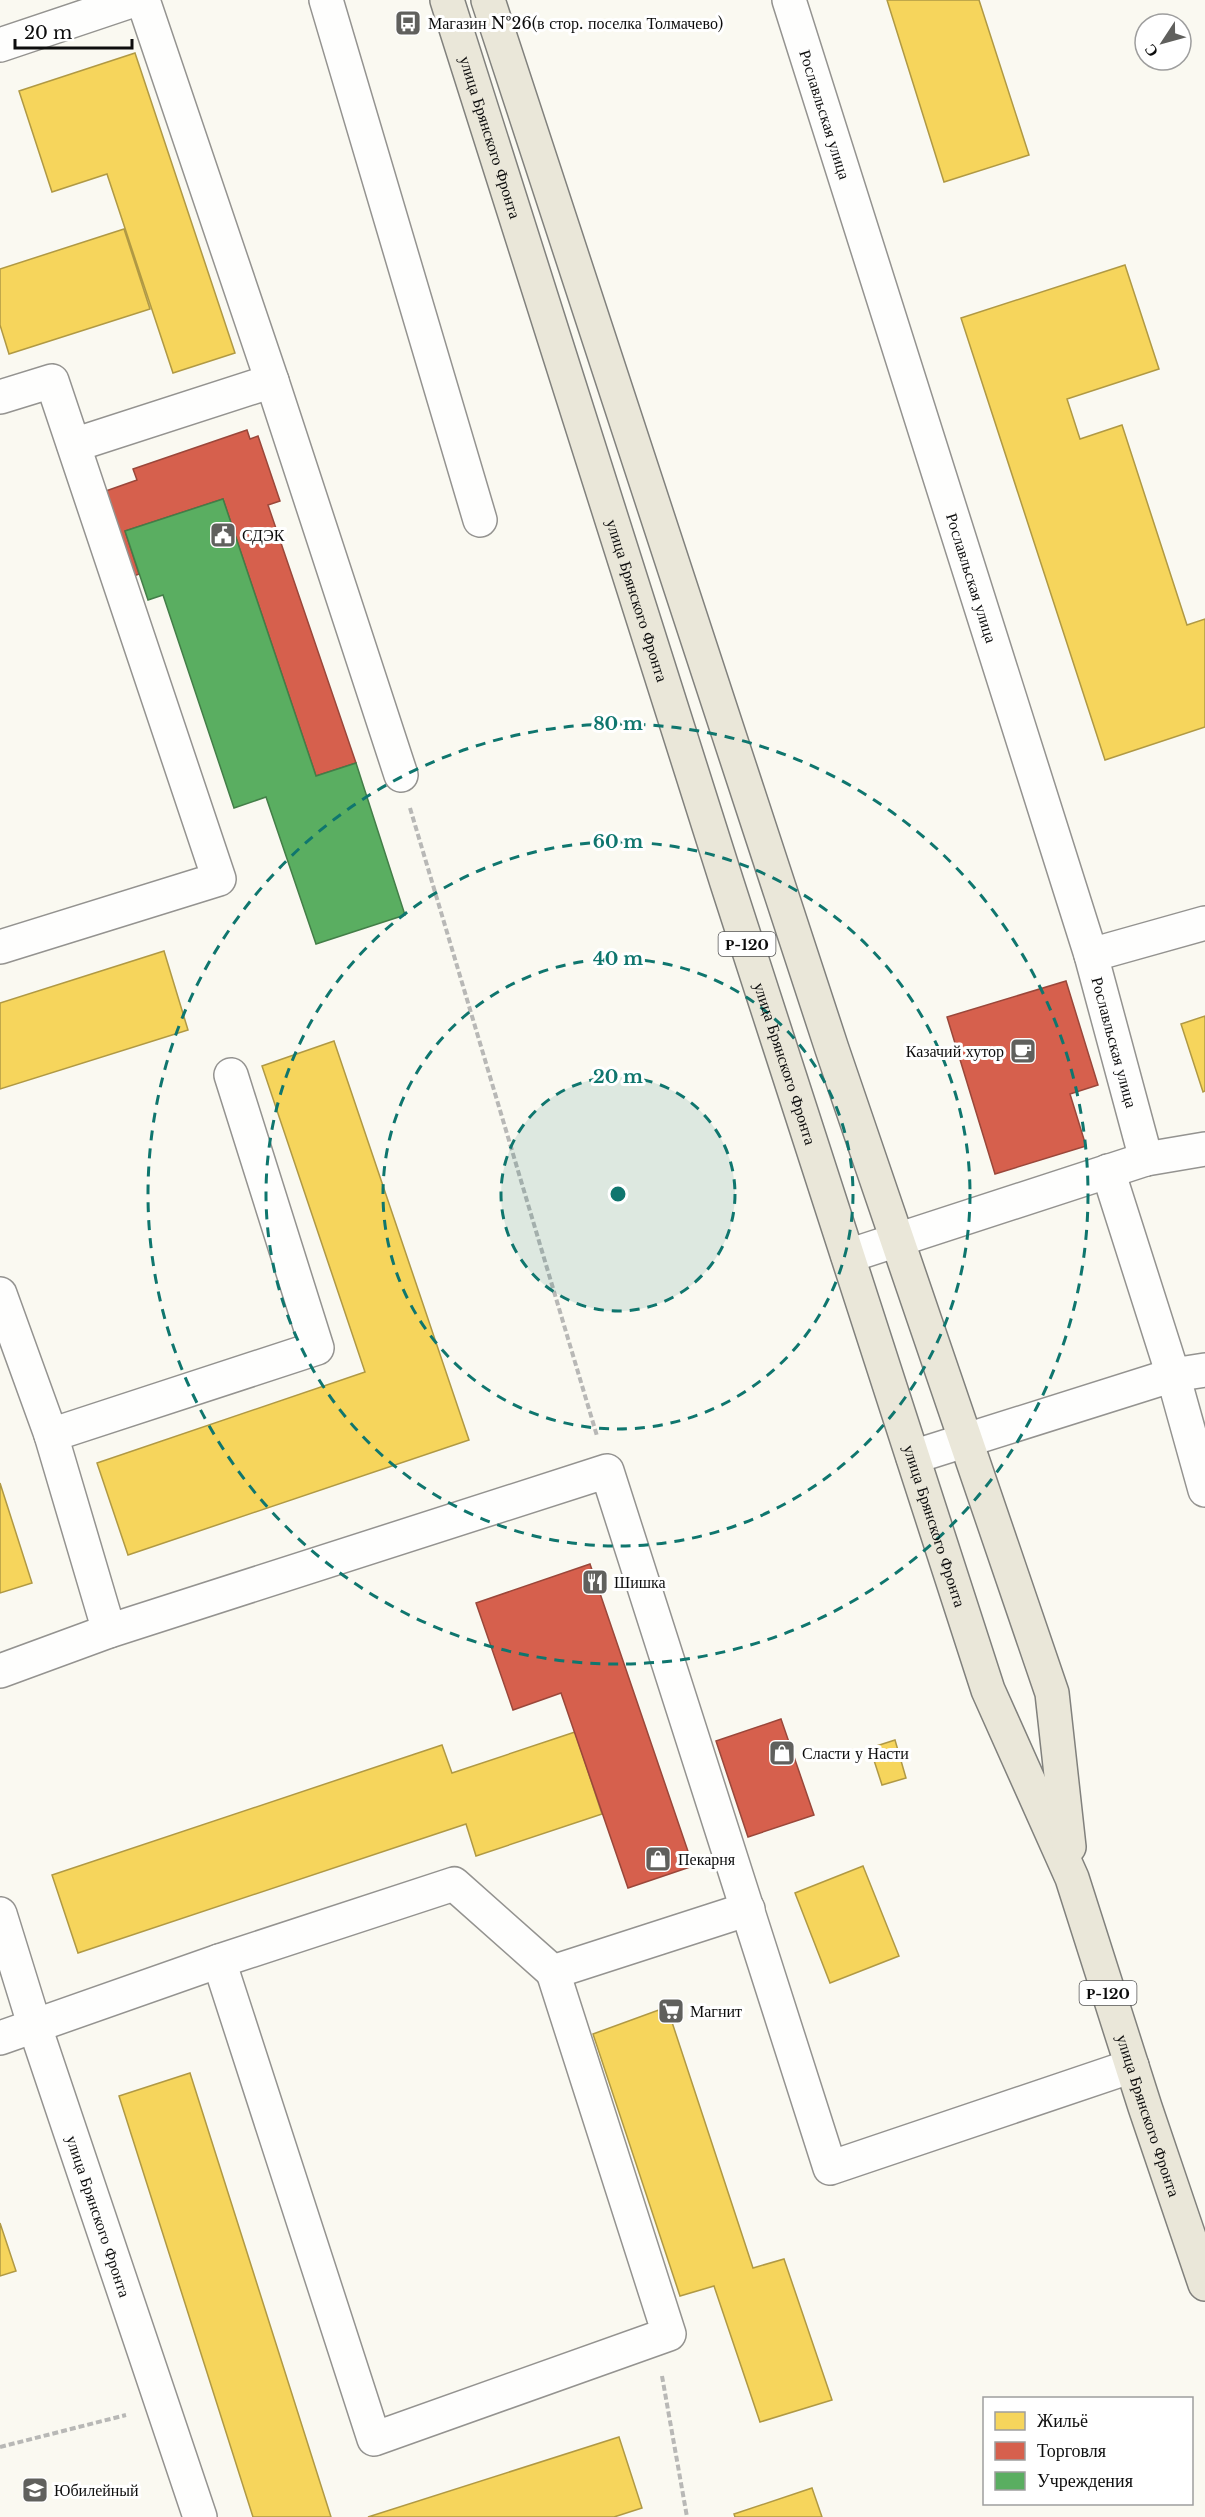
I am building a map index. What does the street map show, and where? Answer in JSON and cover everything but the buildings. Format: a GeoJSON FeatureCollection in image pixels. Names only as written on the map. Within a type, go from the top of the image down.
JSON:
{"type":"FeatureCollection","features":[{"type":"Feature","properties":{"kind":"main road","name":"улица Брянского Фронта"},"geometry":{"type":"LineString","coordinates":[[447,0],[988,1690],[1072,1878],[1205,2284]]}},
{"type":"Feature","properties":{"kind":"main road","name":"улица Брянского Фронта"},"geometry":{"type":"LineString","coordinates":[[488,0],[809,981],[1052,1693],[1072,1878]]}},
{"type":"Feature","properties":{"kind":"street"},"geometry":{"type":"LineString","coordinates":[[0,45],[134,0]]}},
{"type":"Feature","properties":{"kind":"street"},"geometry":{"type":"LineString","coordinates":[[143,0],[272,381],[400,775]]}},
{"type":"Feature","properties":{"kind":"street"},"geometry":{"type":"LineString","coordinates":[[326,0],[480,520]]}},
{"type":"Feature","properties":{"kind":"street","name":"Рославльская улица"},"geometry":{"type":"LineString","coordinates":[[789,0],[1091,956],[1146,1159]]}},
{"type":"Feature","properties":{"kind":"street"},"geometry":{"type":"LineString","coordinates":[[0,397],[52,381],[219,879],[0,946]]}},
{"type":"Feature","properties":{"kind":"street"},"geometry":{"type":"LineString","coordinates":[[74,445],[272,381]]}},
{"type":"Feature","properties":{"kind":"street"},"geometry":{"type":"LineString","coordinates":[[1091,956],[1205,923]]}},
{"type":"Feature","properties":{"kind":"street"},"geometry":{"type":"LineString","coordinates":[[51,1435],[317,1348],[231,1075]]}},
{"type":"Feature","properties":{"kind":"street"},"geometry":{"type":"LineString","coordinates":[[848,1256],[1146,1159],[1205,1149]]}},
{"type":"Feature","properties":{"kind":"street"},"geometry":{"type":"LineString","coordinates":[[1107,1171],[1173,1375],[1205,1490]]}},
{"type":"Feature","properties":{"kind":"street"},"geometry":{"type":"LineString","coordinates":[[0,1294],[51,1435],[110,1631]]}},
{"type":"Feature","properties":{"kind":"street"},"geometry":{"type":"LineString","coordinates":[[913,1456],[1173,1375],[1205,1370]]}},
{"type":"Feature","properties":{"kind":"street"},"geometry":{"type":"LineString","coordinates":[[0,1671],[110,1631],[607,1472],[830,2168],[1132,2066]]}},
{"type":"Feature","properties":{"kind":"street"},"geometry":{"type":"LineString","coordinates":[[0,2038],[219,1961],[454,1884],[553,1972],[669,2334],[374,2439],[219,1961]]}},
{"type":"Feature","properties":{"kind":"street"},"geometry":{"type":"LineString","coordinates":[[553,1972],[748,1909]]}},
{"type":"Feature","properties":{"kind":"street","name":"улица Брянского Фронта"},"geometry":{"type":"LineString","coordinates":[[0,1914],[35,2027],[200,2517]]}},
{"type":"Feature","properties":{"kind":"path"},"geometry":{"type":"LineString","coordinates":[[400,775],[607,1472]]}},
{"type":"Feature","properties":{"kind":"path"},"geometry":{"type":"LineString","coordinates":[[0,2447],[162,2406]]}},
{"type":"Feature","properties":{"kind":"place","name":"Магазин №26(в стор. поселка Толмачево)"},"geometry":{"type":"Point","coordinates":[408,23]}},
{"type":"Feature","properties":{"kind":"place","name":"СДЭК"},"geometry":{"type":"Point","coordinates":[223,535]}},
{"type":"Feature","properties":{"kind":"place","name":"Казачий хутор"},"geometry":{"type":"Point","coordinates":[1023,1051]}},
{"type":"Feature","properties":{"kind":"place","name":"Шишка"},"geometry":{"type":"Point","coordinates":[595,1582]}},
{"type":"Feature","properties":{"kind":"place","name":"Сласти у Насти"},"geometry":{"type":"Point","coordinates":[782,1753]}},
{"type":"Feature","properties":{"kind":"place","name":"Пекарня"},"geometry":{"type":"Point","coordinates":[658,1859]}},
{"type":"Feature","properties":{"kind":"place","name":"Магнит"},"geometry":{"type":"Point","coordinates":[671,2011]}},
{"type":"Feature","properties":{"kind":"place","name":"Юбилейный"},"geometry":{"type":"Point","coordinates":[35,2490]}}]}
